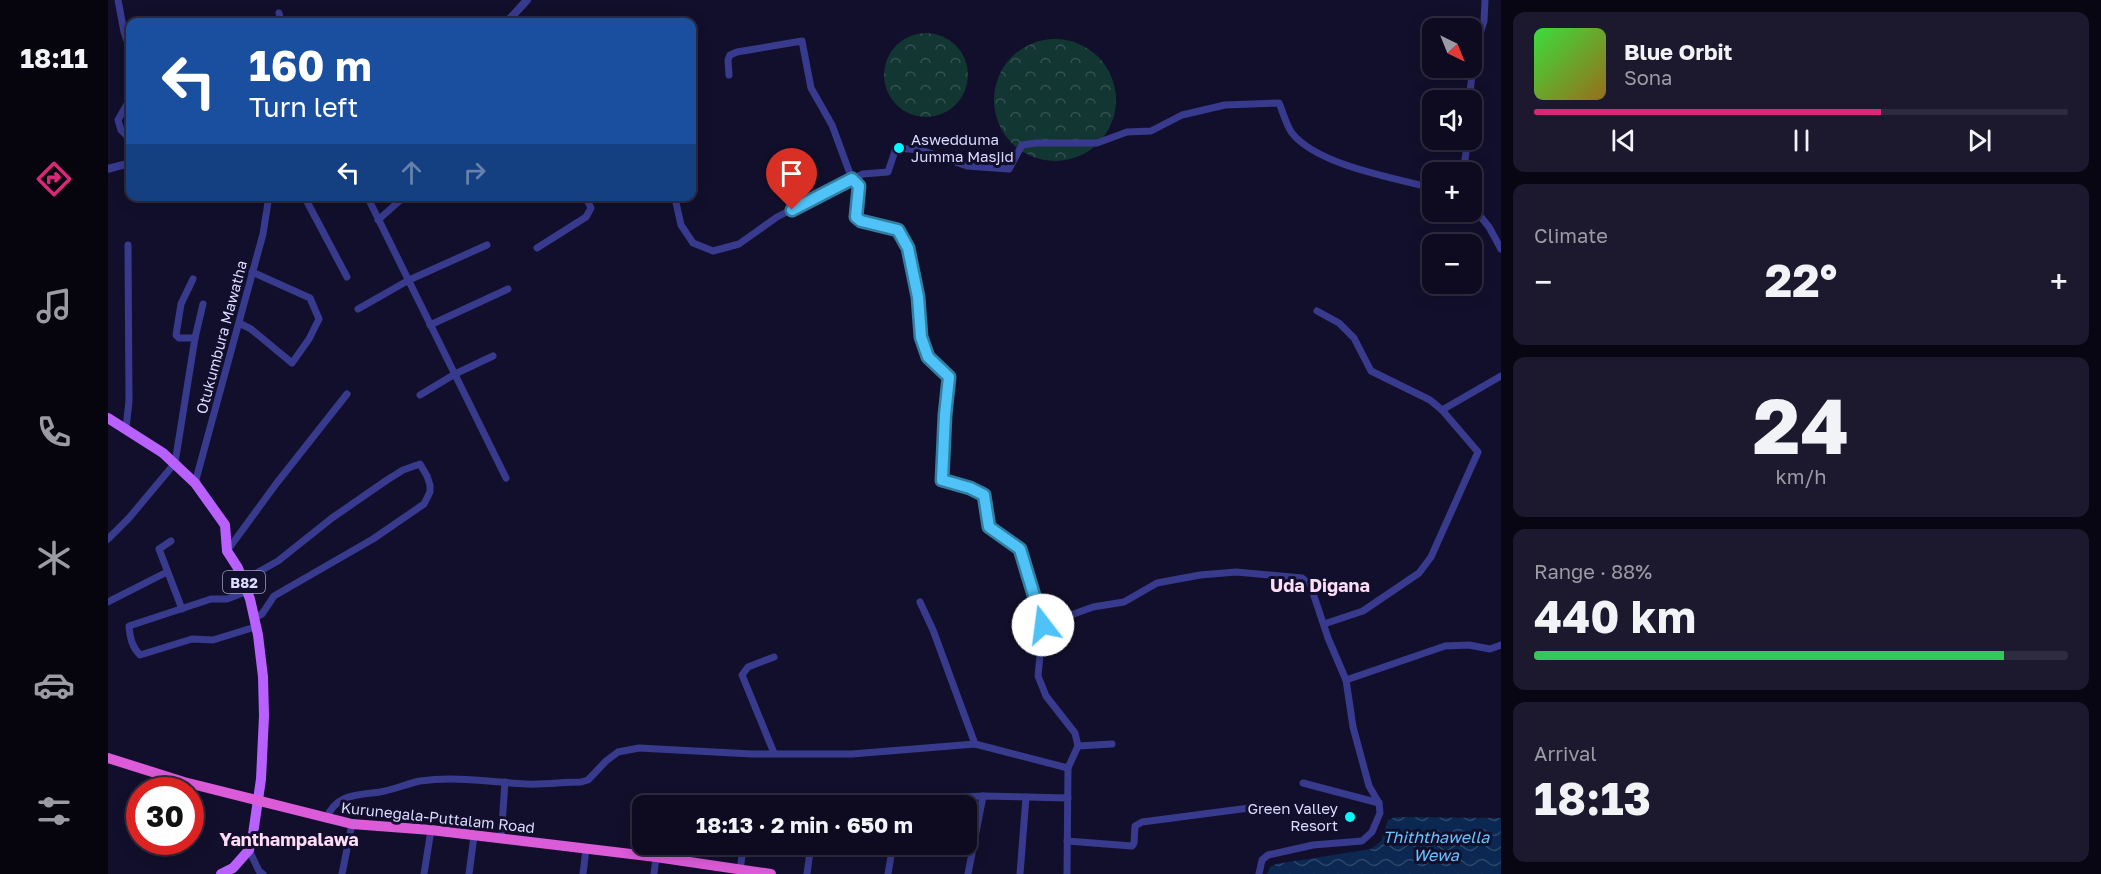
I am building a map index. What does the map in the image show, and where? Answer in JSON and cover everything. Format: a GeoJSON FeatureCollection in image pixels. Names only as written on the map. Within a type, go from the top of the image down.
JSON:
{"type":"FeatureCollection","features":[{"type":"Feature","properties":{"kind":"highway","name":"Kurunegala-Puttalam Road"},"geometry":{"type":"LineString","coordinates":[[108,758],[184,782],[352,824],[431,830],[656,857],[701,869],[771,874]]}},
{"type":"Feature","properties":{"kind":"main road","name":"B82"},"geometry":{"type":"LineString","coordinates":[[108,418],[175,463],[195,483],[225,525],[227,551],[246,586],[255,623],[263,677],[264,716],[258,802]]}},
{"type":"Feature","properties":{"kind":"main road"},"geometry":{"type":"LineString","coordinates":[[221,874],[233,868],[249,850],[258,802]]}},
{"type":"Feature","properties":{"kind":"street"},"geometry":{"type":"LineString","coordinates":[[118,0],[126,33]]}},
{"type":"Feature","properties":{"kind":"street"},"geometry":{"type":"LineString","coordinates":[[511,18],[527,0]]}},
{"type":"Feature","properties":{"kind":"street"},"geometry":{"type":"LineString","coordinates":[[1470,90],[1475,50],[1484,21],[1485,0]]}},
{"type":"Feature","properties":{"kind":"street"},"geometry":{"type":"LineString","coordinates":[[279,13],[280,18]]}},
{"type":"Feature","properties":{"kind":"street"},"geometry":{"type":"LineString","coordinates":[[729,75],[730,55],[802,41],[811,88],[832,125],[852,179],[859,186],[856,217],[861,221],[898,230],[908,248],[918,297],[921,337],[928,357],[949,377],[942,480],[970,488],[984,495],[989,527],[1020,549],[1043,625],[1038,676],[1046,696],[1075,733],[1078,746],[1068,768],[1067,874]]}},
{"type":"Feature","properties":{"kind":"street"},"geometry":{"type":"LineString","coordinates":[[676,201],[681,225],[693,243],[713,250],[739,244],[777,218],[863,174],[888,172],[896,148],[921,150],[967,166],[1009,169],[1022,146],[1036,143],[1097,143],[1127,132],[1151,131],[1182,115],[1214,107],[1279,103],[1291,132],[1308,148],[1329,159],[1422,185]]}},
{"type":"Feature","properties":{"kind":"street"},"geometry":{"type":"LineString","coordinates":[[126,105],[117,120],[126,136]]}},
{"type":"Feature","properties":{"kind":"street"},"geometry":{"type":"LineString","coordinates":[[108,169],[126,164]]}},
{"type":"Feature","properties":{"kind":"street","name":"Otukumbura Mawatha"},"geometry":{"type":"LineString","coordinates":[[195,483],[263,234],[269,201]]}},
{"type":"Feature","properties":{"kind":"street"},"geometry":{"type":"LineString","coordinates":[[306,201],[347,277]]}},
{"type":"Feature","properties":{"kind":"street"},"geometry":{"type":"LineString","coordinates":[[369,201],[506,478]]}},
{"type":"Feature","properties":{"kind":"street"},"geometry":{"type":"LineString","coordinates":[[378,220],[399,201]]}},
{"type":"Feature","properties":{"kind":"street"},"geometry":{"type":"LineString","coordinates":[[537,248],[586,217],[591,208],[588,201]]}},
{"type":"Feature","properties":{"kind":"street"},"geometry":{"type":"LineString","coordinates":[[1482,218],[1501,249]]}},
{"type":"Feature","properties":{"kind":"street"},"geometry":{"type":"LineString","coordinates":[[358,309],[409,280],[488,244]]}},
{"type":"Feature","properties":{"kind":"street"},"geometry":{"type":"LineString","coordinates":[[126,428],[129,401],[128,245]]}},
{"type":"Feature","properties":{"kind":"street"},"geometry":{"type":"LineString","coordinates":[[238,323],[251,329],[292,363],[309,339],[319,319],[310,298],[252,272]]}},
{"type":"Feature","properties":{"kind":"street"},"geometry":{"type":"LineString","coordinates":[[193,279],[181,304],[176,335],[179,338],[195,338]]}},
{"type":"Feature","properties":{"kind":"street"},"geometry":{"type":"LineString","coordinates":[[430,325],[508,289]]}},
{"type":"Feature","properties":{"kind":"street"},"geometry":{"type":"LineString","coordinates":[[108,539],[129,518],[175,463],[195,338],[203,304]]}},
{"type":"Feature","properties":{"kind":"street"},"geometry":{"type":"LineString","coordinates":[[1317,311],[1339,323],[1354,338],[1371,371],[1430,400],[1442,410],[1478,452],[1431,557],[1419,573],[1363,610],[1324,624]]}},
{"type":"Feature","properties":{"kind":"street"},"geometry":{"type":"LineString","coordinates":[[420,395],[455,374],[493,356]]}},
{"type":"Feature","properties":{"kind":"street"},"geometry":{"type":"LineString","coordinates":[[1442,410],[1501,376]]}},
{"type":"Feature","properties":{"kind":"street"},"geometry":{"type":"LineString","coordinates":[[227,551],[346,394]]}},
{"type":"Feature","properties":{"kind":"street"},"geometry":{"type":"LineString","coordinates":[[420,464],[428,476],[430,492],[424,504],[373,539],[274,596],[255,623],[213,640],[192,639],[140,655],[134,649],[129,626],[211,599],[227,599],[246,586],[339,512],[403,470],[420,464]]}},
{"type":"Feature","properties":{"kind":"street"},"geometry":{"type":"LineString","coordinates":[[171,541],[159,549],[182,609]]}},
{"type":"Feature","properties":{"kind":"street"},"geometry":{"type":"LineString","coordinates":[[108,602],[167,572]]}},
{"type":"Feature","properties":{"kind":"street"},"geometry":{"type":"LineString","coordinates":[[1043,625],[1093,607],[1124,602],[1157,583],[1200,575],[1236,572],[1302,578],[1310,584],[1328,638],[1346,680],[1356,737],[1370,786],[1379,803],[1380,813],[1374,829],[1364,839],[1357,842],[1313,845],[1268,855],[1263,860],[1259,874]]}},
{"type":"Feature","properties":{"kind":"street"},"geometry":{"type":"LineString","coordinates":[[920,602],[933,630],[975,744]]}},
{"type":"Feature","properties":{"kind":"street"},"geometry":{"type":"LineString","coordinates":[[1346,680],[1444,646],[1468,645],[1490,649],[1501,645]]}},
{"type":"Feature","properties":{"kind":"street"},"geometry":{"type":"LineString","coordinates":[[774,657],[748,667],[742,675],[774,753]]}},
{"type":"Feature","properties":{"kind":"street"},"geometry":{"type":"LineString","coordinates":[[326,819],[330,808],[339,801],[420,781],[466,778],[528,784],[581,782],[588,780],[606,761],[618,753],[639,748],[752,754],[883,753],[975,744],[1068,768]]}},
{"type":"Feature","properties":{"kind":"street"},"geometry":{"type":"LineString","coordinates":[[1078,746],[1112,744]]}},
{"type":"Feature","properties":{"kind":"street"},"geometry":{"type":"LineString","coordinates":[[501,839],[505,782]]}},
{"type":"Feature","properties":{"kind":"street"},"geometry":{"type":"LineString","coordinates":[[1304,783],[1379,803]]}},
{"type":"Feature","properties":{"kind":"street"},"geometry":{"type":"LineString","coordinates":[[968,874],[983,796]]}},
{"type":"Feature","properties":{"kind":"street"},"geometry":{"type":"LineString","coordinates":[[1020,874],[1026,796]]}},
{"type":"Feature","properties":{"kind":"street"},"geometry":{"type":"LineString","coordinates":[[977,797],[1068,798]]}},
{"type":"Feature","properties":{"kind":"street"},"geometry":{"type":"LineString","coordinates":[[1067,841],[1132,846],[1135,825],[1138,823],[1257,807]]}},
{"type":"Feature","properties":{"kind":"street"},"geometry":{"type":"LineString","coordinates":[[342,874],[352,824]]}},
{"type":"Feature","properties":{"kind":"street"},"geometry":{"type":"LineString","coordinates":[[424,874],[431,830]]}},
{"type":"Feature","properties":{"kind":"street"},"geometry":{"type":"LineString","coordinates":[[469,874],[474,836]]}},
{"type":"Feature","properties":{"kind":"street"},"geometry":{"type":"LineString","coordinates":[[583,874],[586,849]]}},
{"type":"Feature","properties":{"kind":"street"},"geometry":{"type":"LineString","coordinates":[[249,850],[262,874]]}},
{"type":"Feature","properties":{"kind":"street"},"geometry":{"type":"LineString","coordinates":[[740,870],[742,855]]}},
{"type":"Feature","properties":{"kind":"street"},"geometry":{"type":"LineString","coordinates":[[807,874],[810,855]]}},
{"type":"Feature","properties":{"kind":"street"},"geometry":{"type":"LineString","coordinates":[[888,874],[891,855]]}},
{"type":"Feature","properties":{"kind":"street"},"geometry":{"type":"LineString","coordinates":[[654,874],[656,857]]}},
{"type":"Feature","properties":{"kind":"green space"},"geometry":{"type":"Polygon","coordinates":[[[926,33],[942,36],[961,52],[968,75],[965,91],[949,110],[926,117],[910,114],[891,98],[884,75],[887,59],[903,40],[926,33]]]}},
{"type":"Feature","properties":{"kind":"green space"},"geometry":{"type":"Polygon","coordinates":[[[1055,39],[1079,43],[1098,57],[1112,76],[1116,100],[1112,124],[1098,143],[1079,157],[1055,161],[1031,157],[1012,143],[998,124],[994,100],[998,76],[1012,57],[1031,43],[1055,39]]]}},
{"type":"Feature","properties":{"kind":"water","name":"Thiththawella Wewa"},"geometry":{"type":"Polygon","coordinates":[[[1395,817],[1501,818],[1501,874],[1267,874],[1270,867],[1276,864],[1371,849],[1381,841],[1388,820],[1395,817]]]}},
{"type":"Feature","properties":{"kind":"place","name":"Aswedduma Jumma Masjid"},"geometry":{"type":"Point","coordinates":[899,148]}},
{"type":"Feature","properties":{"kind":"place","name":"Green Valley Resort"},"geometry":{"type":"Point","coordinates":[1350,817]}},
{"type":"Feature","properties":{"kind":"district","name":"Uda Digana"},"geometry":{"type":"Point","coordinates":[1320,585]}},
{"type":"Feature","properties":{"kind":"district","name":"Yanthampalawa"},"geometry":{"type":"Point","coordinates":[289,839]}},
{"type":"Feature","properties":{"kind":"route"},"geometry":{"type":"LineString","coordinates":[[792,210],[852,179],[859,186],[856,217],[861,221],[898,230],[908,248],[918,297],[921,337],[928,357],[949,377],[942,480],[970,488],[984,495],[989,527],[1020,549],[1043,625]]}}]}
